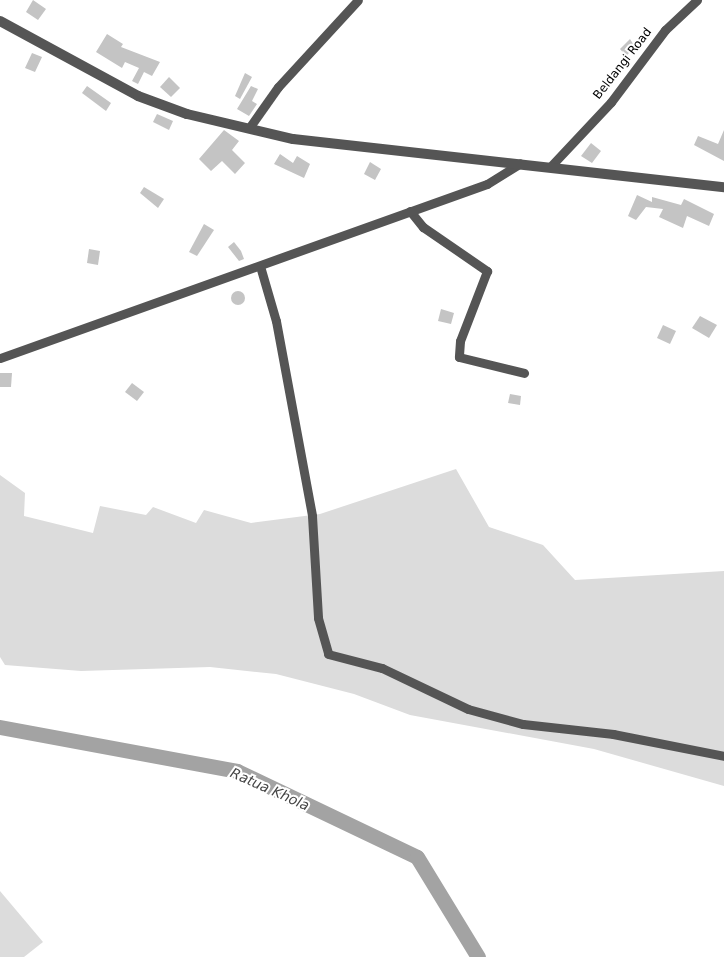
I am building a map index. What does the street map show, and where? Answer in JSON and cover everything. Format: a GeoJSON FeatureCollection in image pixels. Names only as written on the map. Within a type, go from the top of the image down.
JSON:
{"type":"FeatureCollection","features":[{"type":"Feature","properties":{"kind":"street"},"geometry":{"type":"LineString","coordinates":[[249,128],[278,87],[358,0]]}},
{"type":"Feature","properties":{"kind":"street","name":"Beldangi Road"},"geometry":{"type":"LineString","coordinates":[[550,167],[611,102],[665,30],[697,0]]}},
{"type":"Feature","properties":{"kind":"street"},"geometry":{"type":"LineString","coordinates":[[0,21],[138,96],[187,114],[293,139],[520,163],[626,180],[724,187]]}},
{"type":"Feature","properties":{"kind":"street"},"geometry":{"type":"LineString","coordinates":[[0,358],[487,184],[520,163]]}},
{"type":"Feature","properties":{"kind":"street"},"geometry":{"type":"LineString","coordinates":[[410,211],[424,227],[487,271],[460,342],[459,357],[524,373]]}},
{"type":"Feature","properties":{"kind":"street"},"geometry":{"type":"LineString","coordinates":[[260,266],[276,321],[312,516],[318,618],[328,654],[382,668],[468,709],[523,724],[613,734],[724,756]]}},
{"type":"Feature","properties":{"kind":"shaded area"},"geometry":{"type":"Polygon","coordinates":[[[456,469],[489,527],[543,545],[575,580],[724,571],[724,786],[594,749],[410,715],[354,694],[276,674],[210,667],[81,671],[5,665],[0,657],[0,475],[25,493],[24,516],[93,533],[100,506],[146,515],[153,507],[196,523],[204,510],[251,523],[320,514],[456,469]]]}},
{"type":"Feature","properties":{"kind":"shaded area"},"geometry":{"type":"Polygon","coordinates":[[[0,891],[43,942],[24,957],[0,957],[0,891]]]}},
{"type":"Feature","properties":{"kind":"building"},"geometry":{"type":"Polygon","coordinates":[[[33,0],[46,9],[38,20],[26,12],[33,0]]]}},
{"type":"Feature","properties":{"kind":"building"},"geometry":{"type":"Polygon","coordinates":[[[107,34],[123,44],[121,47],[160,62],[152,76],[144,72],[138,84],[132,81],[139,68],[125,62],[122,68],[96,52],[107,34]]]}},
{"type":"Feature","properties":{"kind":"building"},"geometry":{"type":"Polygon","coordinates":[[[630,39],[635,47],[626,56],[620,49],[630,39]]]}},
{"type":"Feature","properties":{"kind":"building"},"geometry":{"type":"Polygon","coordinates":[[[32,53],[42,57],[35,72],[25,68],[32,53]]]}},
{"type":"Feature","properties":{"kind":"building"},"geometry":{"type":"Polygon","coordinates":[[[245,73],[252,77],[240,99],[235,96],[245,73]]]}},
{"type":"Feature","properties":{"kind":"building"},"geometry":{"type":"Polygon","coordinates":[[[169,77],[180,88],[171,97],[160,87],[169,77]]]}},
{"type":"Feature","properties":{"kind":"building"},"geometry":{"type":"Polygon","coordinates":[[[87,86],[111,103],[106,111],[82,93],[87,86]]]}},
{"type":"Feature","properties":{"kind":"building"},"geometry":{"type":"Polygon","coordinates":[[[251,86],[258,89],[252,101],[257,104],[249,116],[237,109],[251,86]]]}},
{"type":"Feature","properties":{"kind":"building"},"geometry":{"type":"Polygon","coordinates":[[[157,114],[173,121],[169,130],[153,122],[157,114]]]}},
{"type":"Feature","properties":{"kind":"building"},"geometry":{"type":"Polygon","coordinates":[[[224,130],[239,141],[232,150],[245,163],[235,174],[222,161],[211,171],[199,159],[224,130]]]}},
{"type":"Feature","properties":{"kind":"building"},"geometry":{"type":"Polygon","coordinates":[[[724,130],[724,161],[694,145],[698,136],[718,144],[724,130]]]}},
{"type":"Feature","properties":{"kind":"building"},"geometry":{"type":"Polygon","coordinates":[[[591,143],[601,151],[592,163],[581,156],[591,143]]]}},
{"type":"Feature","properties":{"kind":"building"},"geometry":{"type":"Polygon","coordinates":[[[280,154],[293,163],[297,156],[310,164],[304,178],[274,164],[280,154]]]}},
{"type":"Feature","properties":{"kind":"building"},"geometry":{"type":"Polygon","coordinates":[[[370,162],[381,169],[375,180],[364,174],[370,162]]]}},
{"type":"Feature","properties":{"kind":"building"},"geometry":{"type":"Polygon","coordinates":[[[144,187],[164,199],[158,208],[140,193],[144,187]]]}},
{"type":"Feature","properties":{"kind":"building"},"geometry":{"type":"Polygon","coordinates":[[[637,195],[652,202],[652,197],[681,205],[684,199],[714,214],[709,226],[687,216],[683,228],[659,217],[663,209],[646,207],[636,220],[628,216],[637,195]]]}},
{"type":"Feature","properties":{"kind":"building"},"geometry":{"type":"Polygon","coordinates":[[[204,224],[214,230],[197,256],[189,252],[204,224]]]}},
{"type":"Feature","properties":{"kind":"building"},"geometry":{"type":"Polygon","coordinates":[[[234,242],[244,259],[239,261],[228,247],[234,242]]]}},
{"type":"Feature","properties":{"kind":"building"},"geometry":{"type":"Polygon","coordinates":[[[89,249],[100,251],[98,265],[87,263],[89,249]]]}},
{"type":"Feature","properties":{"kind":"building"},"geometry":{"type":"Polygon","coordinates":[[[235,291],[241,291],[245,298],[241,305],[235,305],[231,301],[231,295],[235,291]]]}},
{"type":"Feature","properties":{"kind":"building"},"geometry":{"type":"Polygon","coordinates":[[[441,309],[454,313],[451,324],[438,321],[441,309]]]}},
{"type":"Feature","properties":{"kind":"building"},"geometry":{"type":"Polygon","coordinates":[[[700,316],[717,325],[709,338],[692,328],[700,316]]]}},
{"type":"Feature","properties":{"kind":"building"},"geometry":{"type":"Polygon","coordinates":[[[663,325],[676,331],[670,344],[657,338],[663,325]]]}},
{"type":"Feature","properties":{"kind":"building"},"geometry":{"type":"Polygon","coordinates":[[[0,373],[12,373],[11,387],[0,387],[0,373]]]}},
{"type":"Feature","properties":{"kind":"building"},"geometry":{"type":"Polygon","coordinates":[[[132,383],[144,392],[137,401],[125,392],[132,383]]]}},
{"type":"Feature","properties":{"kind":"building"},"geometry":{"type":"Polygon","coordinates":[[[510,394],[521,396],[520,405],[508,403],[510,394]]]}},
{"type":"Feature","properties":{"kind":"waterway","name":"Ratua Khola"},"geometry":{"type":"LineString","coordinates":[[0,727],[237,771],[417,857],[478,957]]}}]}
